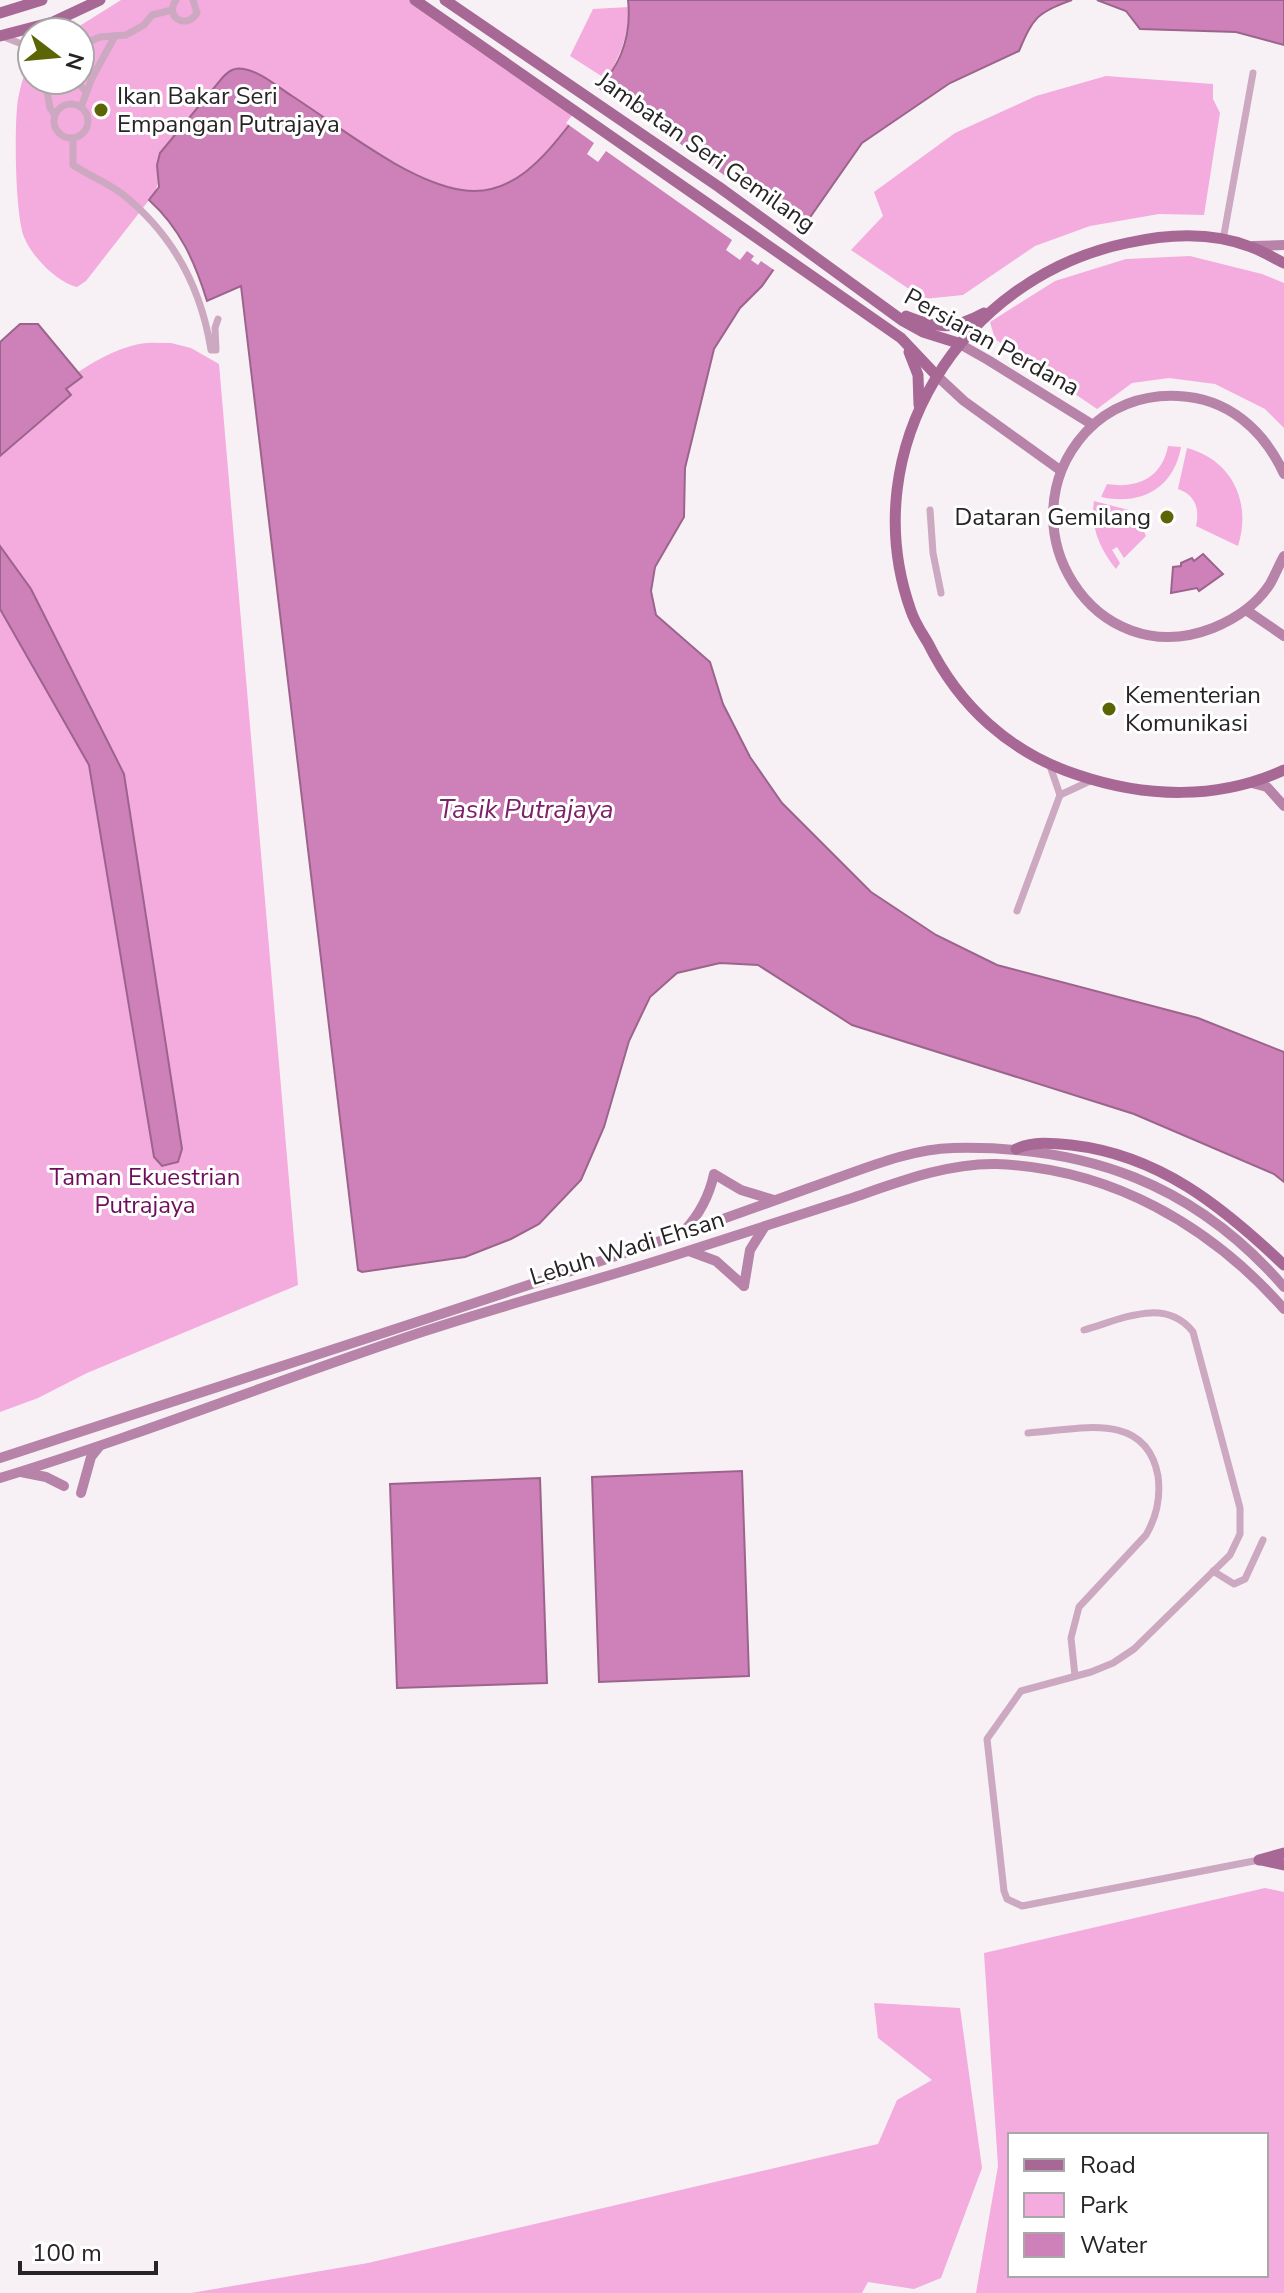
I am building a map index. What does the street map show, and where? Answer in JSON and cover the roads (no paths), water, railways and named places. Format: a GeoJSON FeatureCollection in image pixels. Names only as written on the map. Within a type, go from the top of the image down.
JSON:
{"type":"FeatureCollection","features":[{"type":"Feature","properties":{"kind":"main road"},"geometry":{"type":"LineString","coordinates":[[0,13],[42,0]]}},
{"type":"Feature","properties":{"kind":"main road"},"geometry":{"type":"LineString","coordinates":[[67,16],[100,0]]}},
{"type":"Feature","properties":{"kind":"main road","name":"Jambatan Seri Gemilang"},"geometry":{"type":"LineString","coordinates":[[415,0],[820,283]]}},
{"type":"Feature","properties":{"kind":"main road","name":"Jambatan Seri Gemilang"},"geometry":{"type":"LineString","coordinates":[[445,0],[833,268]]}},
{"type":"Feature","properties":{"kind":"main road"},"geometry":{"type":"LineString","coordinates":[[887,308],[942,327],[962,325],[1051,269],[1108,247],[1163,235],[1223,240],[1251,246],[1284,245]]}},
{"type":"Feature","properties":{"kind":"main road"},"geometry":{"type":"LineString","coordinates":[[1251,246],[1284,263]]}},
{"type":"Feature","properties":{"kind":"main road","name":"Persiaran Perdana"},"geometry":{"type":"LineString","coordinates":[[833,268],[903,321],[923,332],[958,343],[1093,425]]}},
{"type":"Feature","properties":{"kind":"main road","name":"Persiaran Perdana"},"geometry":{"type":"LineString","coordinates":[[820,283],[901,338],[936,375]]}},
{"type":"Feature","properties":{"kind":"main road"},"geometry":{"type":"LineString","coordinates":[[996,306],[958,343],[936,375],[905,448],[896,489],[897,545],[912,613],[936,661],[966,704],[1006,737],[1049,763],[1092,780],[1166,794],[1203,792],[1252,783],[1284,770]]}},
{"type":"Feature","properties":{"kind":"main road"},"geometry":{"type":"LineString","coordinates":[[901,338],[914,360],[918,375],[919,409]]}},
{"type":"Feature","properties":{"kind":"main road"},"geometry":{"type":"LineString","coordinates":[[936,375],[964,401],[1060,470]]}},
{"type":"Feature","properties":{"kind":"main road"},"geometry":{"type":"LineString","coordinates":[[1284,474],[1259,432],[1239,415],[1215,403],[1190,396],[1164,395],[1138,400],[1114,410],[1093,425],[1074,446],[1060,470],[1052,518],[1058,554],[1074,586],[1090,605],[1110,619],[1155,635],[1179,636],[1203,632],[1226,623],[1246,610],[1269,585],[1284,556]]}},
{"type":"Feature","properties":{"kind":"main road"},"geometry":{"type":"LineString","coordinates":[[1246,610],[1284,636]]}},
{"type":"Feature","properties":{"kind":"main road"},"geometry":{"type":"LineString","coordinates":[[1252,783],[1267,787],[1284,806]]}},
{"type":"Feature","properties":{"kind":"main road"},"geometry":{"type":"LineString","coordinates":[[1016,1149],[1028,1143],[1076,1146],[1124,1156],[1143,1164],[1200,1193],[1250,1232],[1284,1265]]}},
{"type":"Feature","properties":{"kind":"main road","name":"Lebuh Wadi Ehsan"},"geometry":{"type":"LineString","coordinates":[[0,1458],[683,1233],[887,1161],[948,1148],[1016,1149],[1064,1156],[1144,1181],[1215,1220],[1263,1263],[1284,1287]]}},
{"type":"Feature","properties":{"kind":"main road","name":"Lebuh Wadi Ehsan"},"geometry":{"type":"LineString","coordinates":[[0,1478],[427,1330],[689,1251],[903,1181],[961,1166],[1025,1166],[1102,1183],[1141,1199],[1179,1217],[1227,1252],[1284,1309]]}},
{"type":"Feature","properties":{"kind":"main road"},"geometry":{"type":"LineString","coordinates":[[683,1233],[702,1209],[711,1191],[714,1174],[741,1190],[775,1200]]}},
{"type":"Feature","properties":{"kind":"main road"},"geometry":{"type":"LineString","coordinates":[[689,1251],[716,1261],[744,1286],[750,1250],[765,1226]]}},
{"type":"Feature","properties":{"kind":"main road"},"geometry":{"type":"LineString","coordinates":[[81,1493],[88,1466],[100,1445]]}},
{"type":"Feature","properties":{"kind":"main road"},"geometry":{"type":"LineString","coordinates":[[21,1471],[46,1477],[64,1486]]}},
{"type":"Feature","properties":{"kind":"main road"},"geometry":{"type":"LineString","coordinates":[[1259,1860],[1284,1853]]}},
{"type":"Feature","properties":{"kind":"main road"},"geometry":{"type":"LineString","coordinates":[[1259,1860],[1284,1865]]}},
{"type":"Feature","properties":{"kind":"street"},"geometry":{"type":"LineString","coordinates":[[176,0],[172,10],[177,20],[189,22],[197,13],[193,0]]}},
{"type":"Feature","properties":{"kind":"street"},"geometry":{"type":"LineString","coordinates":[[96,39],[135,31],[152,15],[172,10]]}},
{"type":"Feature","properties":{"kind":"street"},"geometry":{"type":"LineString","coordinates":[[96,71],[115,36]]}},
{"type":"Feature","properties":{"kind":"street"},"geometry":{"type":"LineString","coordinates":[[1223,240],[1253,73]]}},
{"type":"Feature","properties":{"kind":"street"},"geometry":{"type":"LineString","coordinates":[[48,96],[58,132],[73,138],[83,134],[88,124],[87,113],[81,107],[67,104],[55,115]]}},
{"type":"Feature","properties":{"kind":"street"},"geometry":{"type":"LineString","coordinates":[[81,107],[85,96]]}},
{"type":"Feature","properties":{"kind":"street"},"geometry":{"type":"LineString","coordinates":[[73,138],[73,165],[103,181],[150,219],[179,258],[203,307],[211,350],[216,350],[215,328],[218,319]]}},
{"type":"Feature","properties":{"kind":"street"},"geometry":{"type":"LineString","coordinates":[[930,510],[933,553],[941,593]]}},
{"type":"Feature","properties":{"kind":"street"},"geometry":{"type":"LineString","coordinates":[[1017,911],[1060,795],[1049,763]]}},
{"type":"Feature","properties":{"kind":"street"},"geometry":{"type":"LineString","coordinates":[[1060,795],[1092,780]]}},
{"type":"Feature","properties":{"kind":"street"},"geometry":{"type":"LineString","coordinates":[[1084,1330],[1149,1312],[1162,1312],[1174,1315],[1193,1332],[1242,1521],[1230,1555],[1134,1649],[1113,1663],[1021,1691],[987,1739],[1004,1891],[1007,1899],[1022,1906],[1259,1860]]}},
{"type":"Feature","properties":{"kind":"street"},"geometry":{"type":"LineString","coordinates":[[1028,1433],[1111,1428],[1127,1431],[1141,1439],[1157,1471],[1160,1490],[1153,1523],[1146,1535],[1079,1607],[1071,1638],[1075,1676]]}},
{"type":"Feature","properties":{"kind":"street"},"geometry":{"type":"LineString","coordinates":[[1213,1571],[1229,1582],[1241,1582],[1263,1540]]}},
{"type":"Feature","properties":{"kind":"water","name":"Tasik Putrajaya"},"geometry":{"type":"Polygon","coordinates":[[[628,0],[1072,0],[1051,8],[1038,18],[1019,51],[950,83],[862,143],[762,286],[740,308],[714,349],[685,468],[684,517],[655,567],[651,591],[656,615],[710,662],[723,704],[750,757],[782,803],[871,892],[936,935],[997,965],[1198,1018],[1284,1052],[1284,1182],[1274,1174],[1134,1114],[852,1025],[758,965],[720,963],[677,973],[650,997],[629,1041],[604,1127],[581,1180],[539,1224],[465,1257],[362,1272],[358,1270],[241,286],[207,301],[185,246],[149,200],[159,187],[157,165],[160,153],[223,77],[237,69],[263,76],[374,151],[419,176],[462,190],[482,191],[500,186],[517,178],[546,153],[609,76],[625,41],[629,21],[628,0]]]}},
{"type":"Feature","properties":{"kind":"water"},"geometry":{"type":"Polygon","coordinates":[[[1097,0],[1284,0],[1284,45],[1236,32],[1140,29],[1126,11],[1097,0]]]}},
{"type":"Feature","properties":{"kind":"water"},"geometry":{"type":"Polygon","coordinates":[[[20,324],[38,324],[82,377],[66,389],[71,395],[0,456],[0,342],[20,324]]]}},
{"type":"Feature","properties":{"kind":"water"},"geometry":{"type":"Polygon","coordinates":[[[0,546],[31,589],[124,774],[182,1149],[178,1162],[162,1166],[154,1157],[89,765],[0,609],[0,546]]]}},
{"type":"Feature","properties":{"kind":"water"},"geometry":{"type":"Polygon","coordinates":[[[1203,554],[1223,574],[1199,591],[1197,588],[1171,593],[1173,567],[1181,566],[1181,563],[1192,558],[1194,561],[1203,554]]]}},
{"type":"Feature","properties":{"kind":"water"},"geometry":{"type":"Polygon","coordinates":[[[742,1471],[749,1676],[599,1682],[592,1477],[742,1471]]]}},
{"type":"Feature","properties":{"kind":"water"},"geometry":{"type":"Polygon","coordinates":[[[540,1478],[547,1683],[397,1688],[390,1484],[540,1478]]]}},
{"type":"Feature","properties":{"kind":"place","name":"Ikan Bakar Seri Empangan Putrajaya"},"geometry":{"type":"Point","coordinates":[101,110]}},
{"type":"Feature","properties":{"kind":"place","name":"Dataran Gemilang"},"geometry":{"type":"Point","coordinates":[1167,517]}},
{"type":"Feature","properties":{"kind":"place","name":"Kementerian Komunikasi"},"geometry":{"type":"Point","coordinates":[1109,709]}},
{"type":"Feature","properties":{"kind":"park label","name":"Taman Ekuestrian Putrajaya"},"geometry":{"type":"Point","coordinates":[145,1191]}}]}
